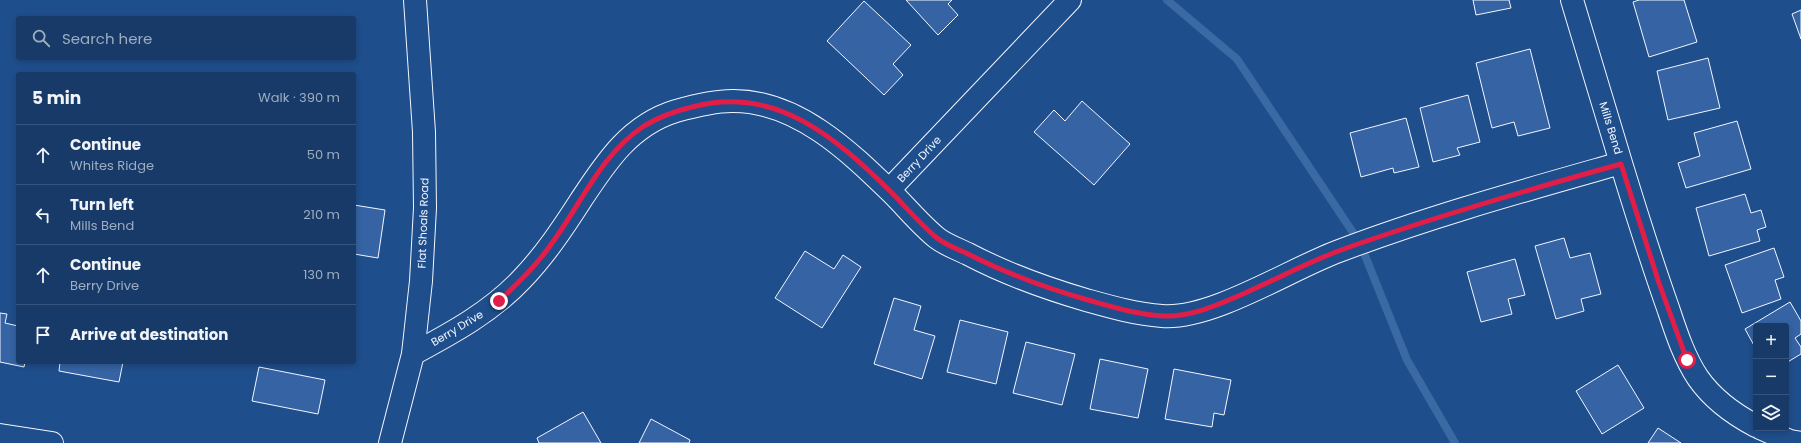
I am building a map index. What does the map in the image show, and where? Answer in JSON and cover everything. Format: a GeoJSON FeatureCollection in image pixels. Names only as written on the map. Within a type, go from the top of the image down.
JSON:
{"type":"FeatureCollection","features":[{"type":"Feature","properties":{"kind":"street","name":"Flat Shoals Road"},"geometry":{"type":"LineString","coordinates":[[390,443],[412,354],[421,281],[425,208],[424,132],[415,0]]}},
{"type":"Feature","properties":{"kind":"street","name":"Berry Drive"},"geometry":{"type":"LineString","coordinates":[[412,354],[478,318],[521,280],[552,244],[609,158],[644,126],[671,112],[701,104],[730,100],[769,106],[793,115],[818,130],[847,152],[889,190],[1070,0]]}},
{"type":"Feature","properties":{"kind":"street","name":"Mills Bend"},"geometry":{"type":"LineString","coordinates":[[889,190],[938,239],[983,262],[1048,289],[1132,313],[1167,316],[1193,313],[1228,301],[1336,252],[1430,219],[1621,164],[1572,0]]}},
{"type":"Feature","properties":{"kind":"street"},"geometry":{"type":"LineString","coordinates":[[1621,164],[1659,283],[1687,360],[1699,379],[1712,394],[1753,424]]}},
{"type":"Feature","properties":{"kind":"street"},"geometry":{"type":"LineString","coordinates":[[1767,431],[1790,441],[1801,443]]}},
{"type":"Feature","properties":{"kind":"street"},"geometry":{"type":"LineString","coordinates":[[0,435],[52,443]]}},
{"type":"Feature","properties":{"kind":"building"},"geometry":{"type":"Polygon","coordinates":[[[906,0],[952,0],[948,4],[958,15],[938,35],[906,0]]]}},
{"type":"Feature","properties":{"kind":"building"},"geometry":{"type":"Polygon","coordinates":[[[1473,0],[1509,0],[1511,8],[1476,15],[1473,0]]]}},
{"type":"Feature","properties":{"kind":"building"},"geometry":{"type":"Polygon","coordinates":[[[1639,0],[1684,0],[1697,42],[1649,57],[1633,2],[1639,0]]]}},
{"type":"Feature","properties":{"kind":"building"},"geometry":{"type":"Polygon","coordinates":[[[864,1],[911,45],[893,64],[903,75],[884,95],[827,41],[864,1]]]}},
{"type":"Feature","properties":{"kind":"building"},"geometry":{"type":"Polygon","coordinates":[[[1801,10],[1801,39],[1792,14],[1801,10]]]}},
{"type":"Feature","properties":{"kind":"building"},"geometry":{"type":"Polygon","coordinates":[[[1530,49],[1550,128],[1518,136],[1514,122],[1492,128],[1476,63],[1530,49]]]}},
{"type":"Feature","properties":{"kind":"building"},"geometry":{"type":"Polygon","coordinates":[[[1708,58],[1720,108],[1668,120],[1657,71],[1708,58]]]}},
{"type":"Feature","properties":{"kind":"building"},"geometry":{"type":"Polygon","coordinates":[[[1468,95],[1480,142],[1457,148],[1460,155],[1433,162],[1420,108],[1468,95]]]}},
{"type":"Feature","properties":{"kind":"building"},"geometry":{"type":"Polygon","coordinates":[[[1082,101],[1130,144],[1094,185],[1034,132],[1054,110],[1065,121],[1082,101]]]}},
{"type":"Feature","properties":{"kind":"building"},"geometry":{"type":"Polygon","coordinates":[[[1406,118],[1419,167],[1394,173],[1393,168],[1361,177],[1350,133],[1406,118]]]}},
{"type":"Feature","properties":{"kind":"building"},"geometry":{"type":"Polygon","coordinates":[[[1737,121],[1751,169],[1686,188],[1678,163],[1700,156],[1694,133],[1737,121]]]}},
{"type":"Feature","properties":{"kind":"building"},"geometry":{"type":"Polygon","coordinates":[[[1745,194],[1751,213],[1761,210],[1766,227],[1757,230],[1760,241],[1709,256],[1696,208],[1745,194]]]}},
{"type":"Feature","properties":{"kind":"building"},"geometry":{"type":"Polygon","coordinates":[[[356,205],[385,210],[378,258],[356,254],[356,205]]]}},
{"type":"Feature","properties":{"kind":"building"},"geometry":{"type":"Polygon","coordinates":[[[1564,238],[1570,258],[1590,253],[1601,294],[1581,299],[1584,311],[1556,319],[1535,246],[1564,238]]]}},
{"type":"Feature","properties":{"kind":"building"},"geometry":{"type":"Polygon","coordinates":[[[1774,248],[1784,277],[1775,280],[1781,299],[1742,313],[1725,265],[1774,248]]]}},
{"type":"Feature","properties":{"kind":"building"},"geometry":{"type":"Polygon","coordinates":[[[805,251],[834,269],[843,255],[861,267],[822,328],[775,298],[805,251]]]}},
{"type":"Feature","properties":{"kind":"building"},"geometry":{"type":"Polygon","coordinates":[[[1515,259],[1525,295],[1508,299],[1512,314],[1481,322],[1467,272],[1515,259]]]}},
{"type":"Feature","properties":{"kind":"building"},"geometry":{"type":"Polygon","coordinates":[[[894,298],[921,306],[914,330],[935,336],[922,379],[874,364],[894,298]]]}},
{"type":"Feature","properties":{"kind":"building"},"geometry":{"type":"Polygon","coordinates":[[[1790,302],[1801,321],[1801,334],[1795,338],[1801,347],[1801,354],[1789,361],[1789,323],[1755,323],[1790,302]]]}},
{"type":"Feature","properties":{"kind":"building"},"geometry":{"type":"Polygon","coordinates":[[[0,313],[7,314],[5,323],[16,326],[16,364],[25,364],[24,367],[0,362],[0,313]]]}},
{"type":"Feature","properties":{"kind":"building"},"geometry":{"type":"Polygon","coordinates":[[[960,320],[1008,332],[996,384],[947,372],[960,320]]]}},
{"type":"Feature","properties":{"kind":"building"},"geometry":{"type":"Polygon","coordinates":[[[1753,324],[1753,344],[1745,329],[1753,324]]]}},
{"type":"Feature","properties":{"kind":"building"},"geometry":{"type":"Polygon","coordinates":[[[1026,342],[1075,354],[1062,405],[1013,393],[1026,342]]]}},
{"type":"Feature","properties":{"kind":"building"},"geometry":{"type":"Polygon","coordinates":[[[1100,359],[1148,369],[1138,418],[1090,409],[1100,359]]]}},
{"type":"Feature","properties":{"kind":"building"},"geometry":{"type":"Polygon","coordinates":[[[60,364],[123,364],[119,382],[59,371],[60,364]]]}},
{"type":"Feature","properties":{"kind":"building"},"geometry":{"type":"Polygon","coordinates":[[[1618,365],[1644,408],[1602,434],[1576,391],[1618,365]]]}},
{"type":"Feature","properties":{"kind":"building"},"geometry":{"type":"Polygon","coordinates":[[[259,367],[325,380],[318,414],[252,401],[259,367]]]}},
{"type":"Feature","properties":{"kind":"building"},"geometry":{"type":"Polygon","coordinates":[[[1174,369],[1231,380],[1224,415],[1214,413],[1212,427],[1165,419],[1174,369]]]}},
{"type":"Feature","properties":{"kind":"building"},"geometry":{"type":"Polygon","coordinates":[[[583,412],[601,443],[539,443],[537,438],[583,412]]]}},
{"type":"Feature","properties":{"kind":"building"},"geometry":{"type":"Polygon","coordinates":[[[651,419],[690,440],[689,443],[639,443],[651,419]]]}},
{"type":"Feature","properties":{"kind":"building"},"geometry":{"type":"Polygon","coordinates":[[[1658,428],[1681,443],[1648,443],[1658,428]]]}},
{"type":"Feature","properties":{"kind":"waterway"},"geometry":{"type":"LineString","coordinates":[[1167,0],[1237,59],[1360,243],[1407,360],[1455,443]]}},
{"type":"Feature","properties":{"kind":"route"},"geometry":{"type":"LineString","coordinates":[[499,301],[521,280],[552,244],[609,158],[626,141],[644,126],[671,112],[701,104],[730,100],[769,106],[793,115],[818,130],[847,152],[889,190],[938,239],[983,262],[1041,287],[1132,313],[1167,316],[1193,313],[1228,301],[1336,252],[1430,219],[1621,164],[1659,283],[1687,360]]}}]}
